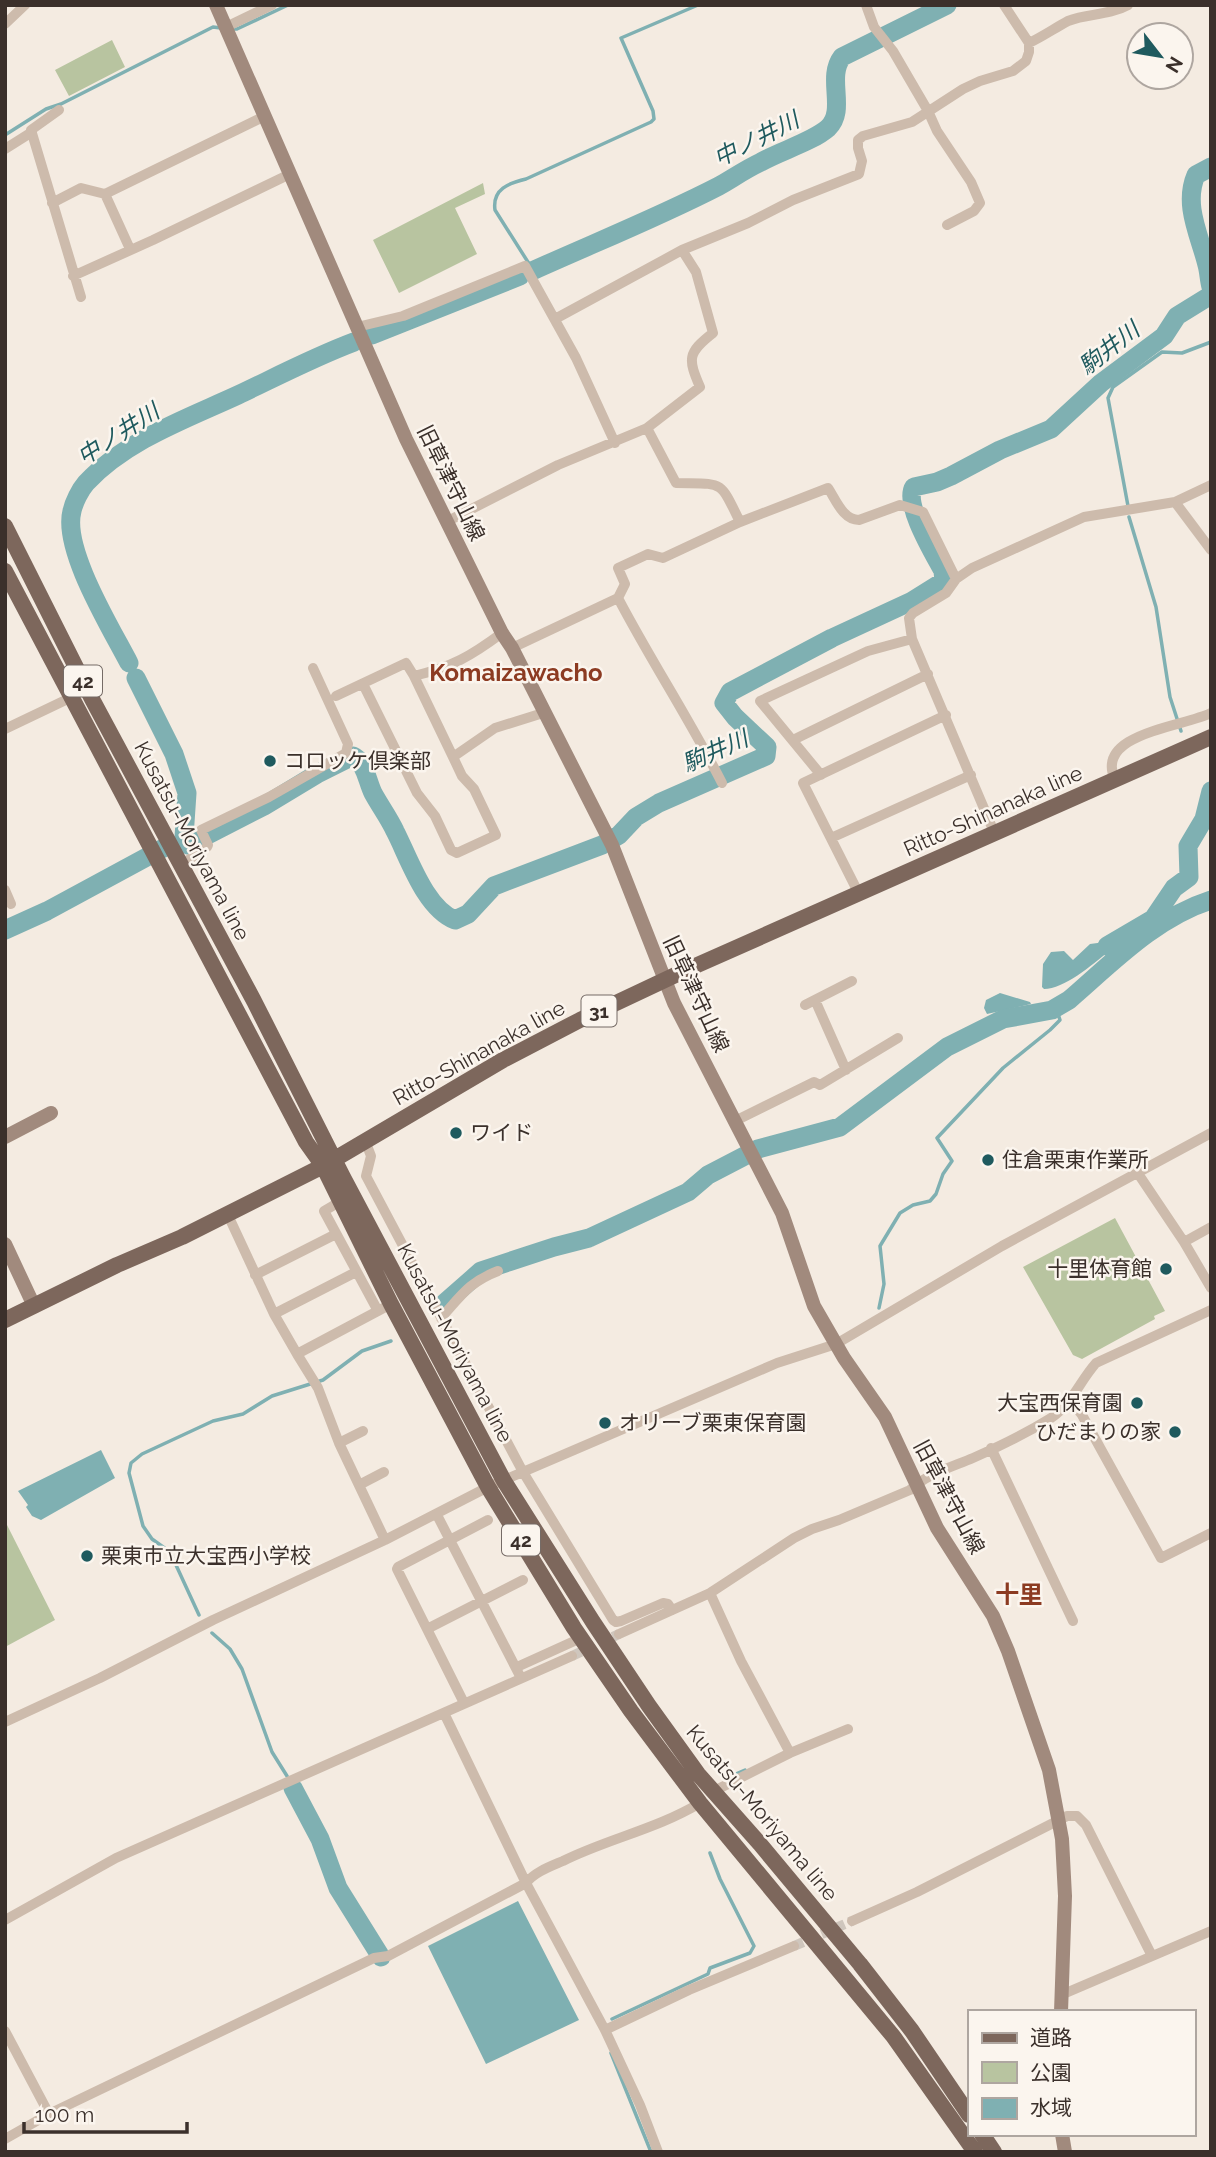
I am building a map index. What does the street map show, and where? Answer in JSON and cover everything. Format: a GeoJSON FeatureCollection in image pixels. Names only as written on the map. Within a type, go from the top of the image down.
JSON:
{"type":"FeatureCollection","features":[{"type":"Feature","properties":{"kind":"main road","name":"Kusatsu-Moriyama line"},"geometry":{"type":"LineString","coordinates":[[5,526],[92,699],[179,862],[329,1163],[504,1481],[706,1798],[760,1844],[860,1964],[912,2031],[968,2114]]}},
{"type":"Feature","properties":{"kind":"main road","name":"Kusatsu-Moriyama line"},"geometry":{"type":"LineString","coordinates":[[5,571],[306,1142],[329,1163],[341,1201],[384,1308],[488,1487],[581,1639],[893,2036],[975,2152]]}},
{"type":"Feature","properties":{"kind":"main road","name":"Ritto-Shinanaka line"},"geometry":{"type":"LineString","coordinates":[[5,1320],[117,1265],[182,1237],[329,1163],[503,1060],[664,980],[1211,737]]}},
{"type":"Feature","properties":{"kind":"main road"},"geometry":{"type":"LineString","coordinates":[[983,2136],[994,2152]]}},
{"type":"Feature","properties":{"kind":"street"},"geometry":{"type":"LineString","coordinates":[[5,24],[25,5]]}},
{"type":"Feature","properties":{"kind":"street","name":"旧草津守山線"},"geometry":{"type":"LineString","coordinates":[[216,5],[406,439],[502,633],[610,841],[664,980],[782,1213],[814,1306],[885,1417],[937,1528],[993,1616],[1008,1651],[1049,1770],[1062,1839],[1065,1895],[1061,2010]]}},
{"type":"Feature","properties":{"kind":"street"},"geometry":{"type":"LineString","coordinates":[[226,27],[272,5]]}},
{"type":"Feature","properties":{"kind":"street"},"geometry":{"type":"LineString","coordinates":[[866,5],[878,31],[893,51],[937,131],[957,158],[980,203],[974,211],[947,225]]}},
{"type":"Feature","properties":{"kind":"street"},"geometry":{"type":"LineString","coordinates":[[555,319],[682,250],[748,223],[793,200],[859,174],[862,167],[858,140],[863,136],[912,122],[963,89],[1021,66],[1029,52],[1029,43],[1004,5]]}},
{"type":"Feature","properties":{"kind":"street"},"geometry":{"type":"LineString","coordinates":[[1029,43],[1068,22],[1084,16],[1103,15],[1128,5]]}},
{"type":"Feature","properties":{"kind":"street"},"geometry":{"type":"LineString","coordinates":[[60,110],[33,127],[32,132],[81,297]]}},
{"type":"Feature","properties":{"kind":"street"},"geometry":{"type":"LineString","coordinates":[[52,203],[81,188],[105,194],[265,116]]}},
{"type":"Feature","properties":{"kind":"street"},"geometry":{"type":"LineString","coordinates":[[5,149],[32,132]]}},
{"type":"Feature","properties":{"kind":"street"},"geometry":{"type":"LineString","coordinates":[[73,275],[290,174]]}},
{"type":"Feature","properties":{"kind":"street"},"geometry":{"type":"LineString","coordinates":[[105,194],[130,249]]}},
{"type":"Feature","properties":{"kind":"street"},"geometry":{"type":"LineString","coordinates":[[446,522],[558,465],[647,428],[700,387],[692,367],[691,356],[698,345],[713,333],[696,272],[682,250]]}},
{"type":"Feature","properties":{"kind":"street"},"geometry":{"type":"LineString","coordinates":[[357,327],[402,316],[525,265],[576,358],[615,443]]}},
{"type":"Feature","properties":{"kind":"street"},"geometry":{"type":"LineString","coordinates":[[647,428],[676,483],[716,484],[724,491],[740,522]]}},
{"type":"Feature","properties":{"kind":"street"},"geometry":{"type":"LineString","coordinates":[[994,832],[912,639],[909,626],[913,613],[946,593],[956,579],[972,568],[1083,517],[1175,502],[1211,485]]}},
{"type":"Feature","properties":{"kind":"street"},"geometry":{"type":"LineString","coordinates":[[512,648],[618,598],[625,584],[618,568],[648,554],[663,558],[740,522],[828,488],[847,517],[852,520],[900,505],[923,512],[956,579]]}},
{"type":"Feature","properties":{"kind":"street"},"geometry":{"type":"LineString","coordinates":[[1175,502],[1211,550]]}},
{"type":"Feature","properties":{"kind":"street"},"geometry":{"type":"LineString","coordinates":[[618,598],[649,657],[697,733],[722,783]]}},
{"type":"Feature","properties":{"kind":"street"},"geometry":{"type":"LineString","coordinates":[[414,676],[446,668],[472,655],[502,633]]}},
{"type":"Feature","properties":{"kind":"street"},"geometry":{"type":"LineString","coordinates":[[821,775],[760,701],[868,651],[912,639]]}},
{"type":"Feature","properties":{"kind":"street"},"geometry":{"type":"LineString","coordinates":[[336,696],[406,663],[462,776],[474,789],[496,835],[457,853],[451,850],[435,816],[417,793],[363,684]]}},
{"type":"Feature","properties":{"kind":"street"},"geometry":{"type":"LineString","coordinates":[[179,862],[207,847],[201,830],[269,797],[346,753],[348,744],[313,668]]}},
{"type":"Feature","properties":{"kind":"street"},"geometry":{"type":"LineString","coordinates":[[793,740],[928,674]]}},
{"type":"Feature","properties":{"kind":"street"},"geometry":{"type":"LineString","coordinates":[[5,729],[72,697]]}},
{"type":"Feature","properties":{"kind":"street"},"geometry":{"type":"LineString","coordinates":[[453,757],[495,729],[543,713]]}},
{"type":"Feature","properties":{"kind":"street"},"geometry":{"type":"LineString","coordinates":[[1115,780],[1110,768],[1113,756],[1125,744],[1167,726],[1184,724],[1211,713]]}},
{"type":"Feature","properties":{"kind":"street"},"geometry":{"type":"LineString","coordinates":[[859,894],[803,784],[946,715]]}},
{"type":"Feature","properties":{"kind":"street"},"geometry":{"type":"LineString","coordinates":[[831,838],[971,775]]}},
{"type":"Feature","properties":{"kind":"street"},"geometry":{"type":"LineString","coordinates":[[5,890],[11,904]]}},
{"type":"Feature","properties":{"kind":"street"},"geometry":{"type":"LineString","coordinates":[[846,1070],[810,1002],[852,981]]}},
{"type":"Feature","properties":{"kind":"street"},"geometry":{"type":"LineString","coordinates":[[735,1121],[814,1082],[820,1085],[898,1038]]}},
{"type":"Feature","properties":{"kind":"street"},"geometry":{"type":"LineString","coordinates":[[5,1137],[51,1113]]}},
{"type":"Feature","properties":{"kind":"street"},"geometry":{"type":"LineString","coordinates":[[5,1722],[100,1678],[231,1611],[437,1515],[488,1487],[777,1363],[836,1344],[1002,1246],[1211,1133]]}},
{"type":"Feature","properties":{"kind":"street"},"geometry":{"type":"LineString","coordinates":[[366,1143],[371,1156],[366,1176],[523,1472],[613,1620],[621,1621],[663,1603],[668,1604],[672,1611]]}},
{"type":"Feature","properties":{"kind":"street"},"geometry":{"type":"LineString","coordinates":[[1137,1172],[1184,1242],[1211,1289]]}},
{"type":"Feature","properties":{"kind":"street"},"geometry":{"type":"LineString","coordinates":[[297,1354],[384,1308],[356,1272],[324,1211],[341,1201]]}},
{"type":"Feature","properties":{"kind":"street"},"geometry":{"type":"LineString","coordinates":[[227,1213],[274,1314],[318,1388],[339,1443],[385,1540]]}},
{"type":"Feature","properties":{"kind":"street"},"geometry":{"type":"LineString","coordinates":[[1184,1242],[1211,1227]]}},
{"type":"Feature","properties":{"kind":"street"},"geometry":{"type":"LineString","coordinates":[[255,1275],[336,1234]]}},
{"type":"Feature","properties":{"kind":"street"},"geometry":{"type":"LineString","coordinates":[[5,1244],[34,1306]]}},
{"type":"Feature","properties":{"kind":"street"},"geometry":{"type":"LineString","coordinates":[[440,1318],[467,1287],[498,1271]]}},
{"type":"Feature","properties":{"kind":"street"},"geometry":{"type":"LineString","coordinates":[[274,1314],[356,1272]]}},
{"type":"Feature","properties":{"kind":"street"},"geometry":{"type":"LineString","coordinates":[[619,1634],[710,1593],[794,1538],[910,1490],[916,1484],[1052,1417],[1070,1399],[1096,1363],[1211,1310]]}},
{"type":"Feature","properties":{"kind":"street"},"geometry":{"type":"LineString","coordinates":[[1070,1399],[1082,1415],[1161,1558],[1211,1533]]}},
{"type":"Feature","properties":{"kind":"street"},"geometry":{"type":"LineString","coordinates":[[339,1443],[363,1431]]}},
{"type":"Feature","properties":{"kind":"street"},"geometry":{"type":"LineString","coordinates":[[992,1448],[1073,1620]]}},
{"type":"Feature","properties":{"kind":"street"},"geometry":{"type":"LineString","coordinates":[[359,1485],[384,1472]]}},
{"type":"Feature","properties":{"kind":"street"},"geometry":{"type":"LineString","coordinates":[[437,1515],[519,1672]]}},
{"type":"Feature","properties":{"kind":"street"},"geometry":{"type":"LineString","coordinates":[[464,1703],[397,1569],[488,1520]]}},
{"type":"Feature","properties":{"kind":"street"},"geometry":{"type":"LineString","coordinates":[[427,1629],[523,1580]]}},
{"type":"Feature","properties":{"kind":"street"},"geometry":{"type":"LineString","coordinates":[[710,1593],[741,1661],[790,1753]]}},
{"type":"Feature","properties":{"kind":"street"},"geometry":{"type":"LineString","coordinates":[[5,1920],[116,1858],[444,1713],[581,1639]]}},
{"type":"Feature","properties":{"kind":"street"},"geometry":{"type":"LineString","coordinates":[[519,1672],[572,1656]]}},
{"type":"Feature","properties":{"kind":"street"},"geometry":{"type":"LineString","coordinates":[[444,1713],[526,1883],[605,2030],[640,2105],[658,2152]]}},
{"type":"Feature","properties":{"kind":"street"},"geometry":{"type":"LineString","coordinates":[[5,2138],[374,1958],[388,1956],[572,1856],[640,1831],[790,1753],[848,1729]]}},
{"type":"Feature","properties":{"kind":"street"},"geometry":{"type":"LineString","coordinates":[[852,1921],[917,1892],[1067,1816],[1077,1815],[1086,1825],[1152,1956]]}},
{"type":"Feature","properties":{"kind":"street"},"geometry":{"type":"LineString","coordinates":[[1062,1995],[1211,1931]]}},
{"type":"Feature","properties":{"kind":"street"},"geometry":{"type":"LineString","coordinates":[[605,2030],[689,1990],[794,1946]]}},
{"type":"Feature","properties":{"kind":"street"},"geometry":{"type":"LineString","coordinates":[[5,2031],[49,2115]]}},
{"type":"Feature","properties":{"kind":"green space"},"geometry":{"type":"Polygon","coordinates":[[[112,40],[125,67],[69,96],[55,70],[112,40]]]}},
{"type":"Feature","properties":{"kind":"green space"},"geometry":{"type":"Polygon","coordinates":[[[483,183],[485,194],[455,208],[477,254],[399,293],[373,240],[483,183]]]}},
{"type":"Feature","properties":{"kind":"green space"},"geometry":{"type":"Polygon","coordinates":[[[1115,1218],[1165,1311],[1082,1359],[1073,1355],[1023,1267],[1115,1218]]]}},
{"type":"Feature","properties":{"kind":"green space"},"geometry":{"type":"Polygon","coordinates":[[[5,1521],[55,1620],[5,1647],[5,1521]]]}},
{"type":"Feature","properties":{"kind":"water"},"geometry":{"type":"Polygon","coordinates":[[[1105,942],[1108,952],[1086,969],[1060,985],[1044,989],[1042,987],[1043,964],[1051,952],[1064,951],[1073,960],[1090,944],[1105,942]]]}},
{"type":"Feature","properties":{"kind":"water"},"geometry":{"type":"Polygon","coordinates":[[[1000,993],[1031,1004],[987,1014],[984,1008],[986,1000],[1000,993]]]}},
{"type":"Feature","properties":{"kind":"water"},"geometry":{"type":"Polygon","coordinates":[[[101,1450],[115,1478],[41,1520],[32,1516],[18,1491],[101,1450]]]}},
{"type":"Feature","properties":{"kind":"water"},"geometry":{"type":"Polygon","coordinates":[[[518,1901],[579,2020],[486,2064],[428,1946],[518,1901]]]}},
{"type":"Feature","properties":{"kind":"waterway"},"geometry":{"type":"LineString","coordinates":[[233,29],[288,5]]}},
{"type":"Feature","properties":{"kind":"waterway"},"geometry":{"type":"LineString","coordinates":[[533,270],[495,210],[499,192],[508,185],[651,122],[654,119],[653,111],[621,38],[698,5]]}},
{"type":"Feature","properties":{"kind":"waterway","name":"中ノ井川"},"geometry":{"type":"LineString","coordinates":[[532,271],[673,208],[821,133],[828,128],[836,112],[836,74],[842,57],[947,5]]}},
{"type":"Feature","properties":{"kind":"waterway"},"geometry":{"type":"LineString","coordinates":[[5,135],[46,109],[61,104],[213,27],[221,28]]}},
{"type":"Feature","properties":{"kind":"waterway","name":"駒井川"},"geometry":{"type":"LineString","coordinates":[[1211,167],[1196,175],[1191,198],[1211,287]]}},
{"type":"Feature","properties":{"kind":"waterway","name":"中ノ井川"},"geometry":{"type":"LineString","coordinates":[[372,335],[520,276]]}},
{"type":"Feature","properties":{"kind":"waterway","name":"駒井川"},"geometry":{"type":"LineString","coordinates":[[184,837],[188,845],[353,756],[363,767],[373,793],[427,894],[444,914],[455,920],[468,914],[494,886],[602,845],[619,835],[636,817],[659,803],[766,756],[767,747],[724,703],[730,692],[832,638],[912,601],[944,581],[943,571],[916,516],[912,495],[914,487],[937,482],[1000,450],[1051,429],[1101,383],[1164,336],[1177,316],[1211,295]]}},
{"type":"Feature","properties":{"kind":"waterway","name":"中ノ井川"},"geometry":{"type":"LineString","coordinates":[[129,663],[100,610],[74,546],[72,511],[84,486],[119,454],[158,432],[354,342]]}},
{"type":"Feature","properties":{"kind":"waterway"},"geometry":{"type":"LineString","coordinates":[[1128,506],[1108,398],[1113,387],[1162,352],[1182,353],[1211,342]]}},
{"type":"Feature","properties":{"kind":"waterway"},"geometry":{"type":"LineString","coordinates":[[1129,517],[1156,607],[1170,697],[1181,731]]}},
{"type":"Feature","properties":{"kind":"waterway","name":"中ノ井川"},"geometry":{"type":"LineString","coordinates":[[136,678],[174,754],[187,793],[184,837]]}},
{"type":"Feature","properties":{"kind":"waterway"},"geometry":{"type":"LineString","coordinates":[[1107,946],[1153,919],[1174,888],[1189,877],[1188,846],[1204,819],[1211,791]]}},
{"type":"Feature","properties":{"kind":"waterway","name":"中ノ井川"},"geometry":{"type":"LineString","coordinates":[[5,930],[47,911],[169,845]]}},
{"type":"Feature","properties":{"kind":"waterway"},"geometry":{"type":"LineString","coordinates":[[439,1308],[481,1271],[589,1238],[688,1192],[708,1175],[758,1149],[840,1127],[947,1047],[1003,1019],[1052,1010],[1069,1000],[1118,956],[1153,930],[1171,918],[1211,900]]}},
{"type":"Feature","properties":{"kind":"waterway"},"geometry":{"type":"LineString","coordinates":[[879,1308],[884,1284],[880,1246],[900,1213],[913,1205],[930,1201],[936,1194],[943,1174],[952,1161],[937,1138],[1003,1068],[1060,1020],[1056,1008]]}},
{"type":"Feature","properties":{"kind":"waterway"},"geometry":{"type":"LineString","coordinates":[[199,1615],[170,1552],[152,1539],[143,1526],[129,1473],[131,1463],[142,1454],[213,1421],[243,1414],[272,1396],[323,1380],[362,1351],[391,1341]]}},
{"type":"Feature","properties":{"kind":"waterway"},"geometry":{"type":"LineString","coordinates":[[212,1633],[230,1649],[242,1669],[272,1752],[287,1776]]}},
{"type":"Feature","properties":{"kind":"waterway"},"geometry":{"type":"LineString","coordinates":[[731,1776],[745,1770]]}},
{"type":"Feature","properties":{"kind":"waterway"},"geometry":{"type":"LineString","coordinates":[[293,1788],[320,1839],[338,1888],[381,1957]]}},
{"type":"Feature","properties":{"kind":"waterway"},"geometry":{"type":"LineString","coordinates":[[612,2019],[708,1974],[710,1968],[750,1953],[754,1946],[710,1853]]}},
{"type":"Feature","properties":{"kind":"waterway"},"geometry":{"type":"LineString","coordinates":[[611,2053],[651,2152]]}},
{"type":"Feature","properties":{"kind":"tunnel"},"geometry":{"type":"LineString","coordinates":[[572,1656],[619,1634]]}},
{"type":"Feature","properties":{"kind":"tunnel"},"geometry":{"type":"LineString","coordinates":[[794,1946],[852,1921]]}},
{"type":"Feature","properties":{"kind":"place","name":"コロッケ倶楽部"},"geometry":{"type":"Point","coordinates":[270,761]}},
{"type":"Feature","properties":{"kind":"place","name":"ワイド"},"geometry":{"type":"Point","coordinates":[456,1133]}},
{"type":"Feature","properties":{"kind":"place","name":"住倉栗東作業所"},"geometry":{"type":"Point","coordinates":[988,1160]}},
{"type":"Feature","properties":{"kind":"place","name":"十里体育館"},"geometry":{"type":"Point","coordinates":[1166,1269]}},
{"type":"Feature","properties":{"kind":"place","name":"大宝西保育園"},"geometry":{"type":"Point","coordinates":[1137,1403]}},
{"type":"Feature","properties":{"kind":"place","name":"オリーブ栗東保育園"},"geometry":{"type":"Point","coordinates":[605,1423]}},
{"type":"Feature","properties":{"kind":"place","name":"ひだまりの家"},"geometry":{"type":"Point","coordinates":[1175,1432]}},
{"type":"Feature","properties":{"kind":"place","name":"栗東市立大宝西小学校"},"geometry":{"type":"Point","coordinates":[87,1556]}},
{"type":"Feature","properties":{"kind":"district","name":"Komaizawacho"},"geometry":{"type":"Point","coordinates":[516,673]}},
{"type":"Feature","properties":{"kind":"district","name":"十里"},"geometry":{"type":"Point","coordinates":[1019,1595]}}]}
